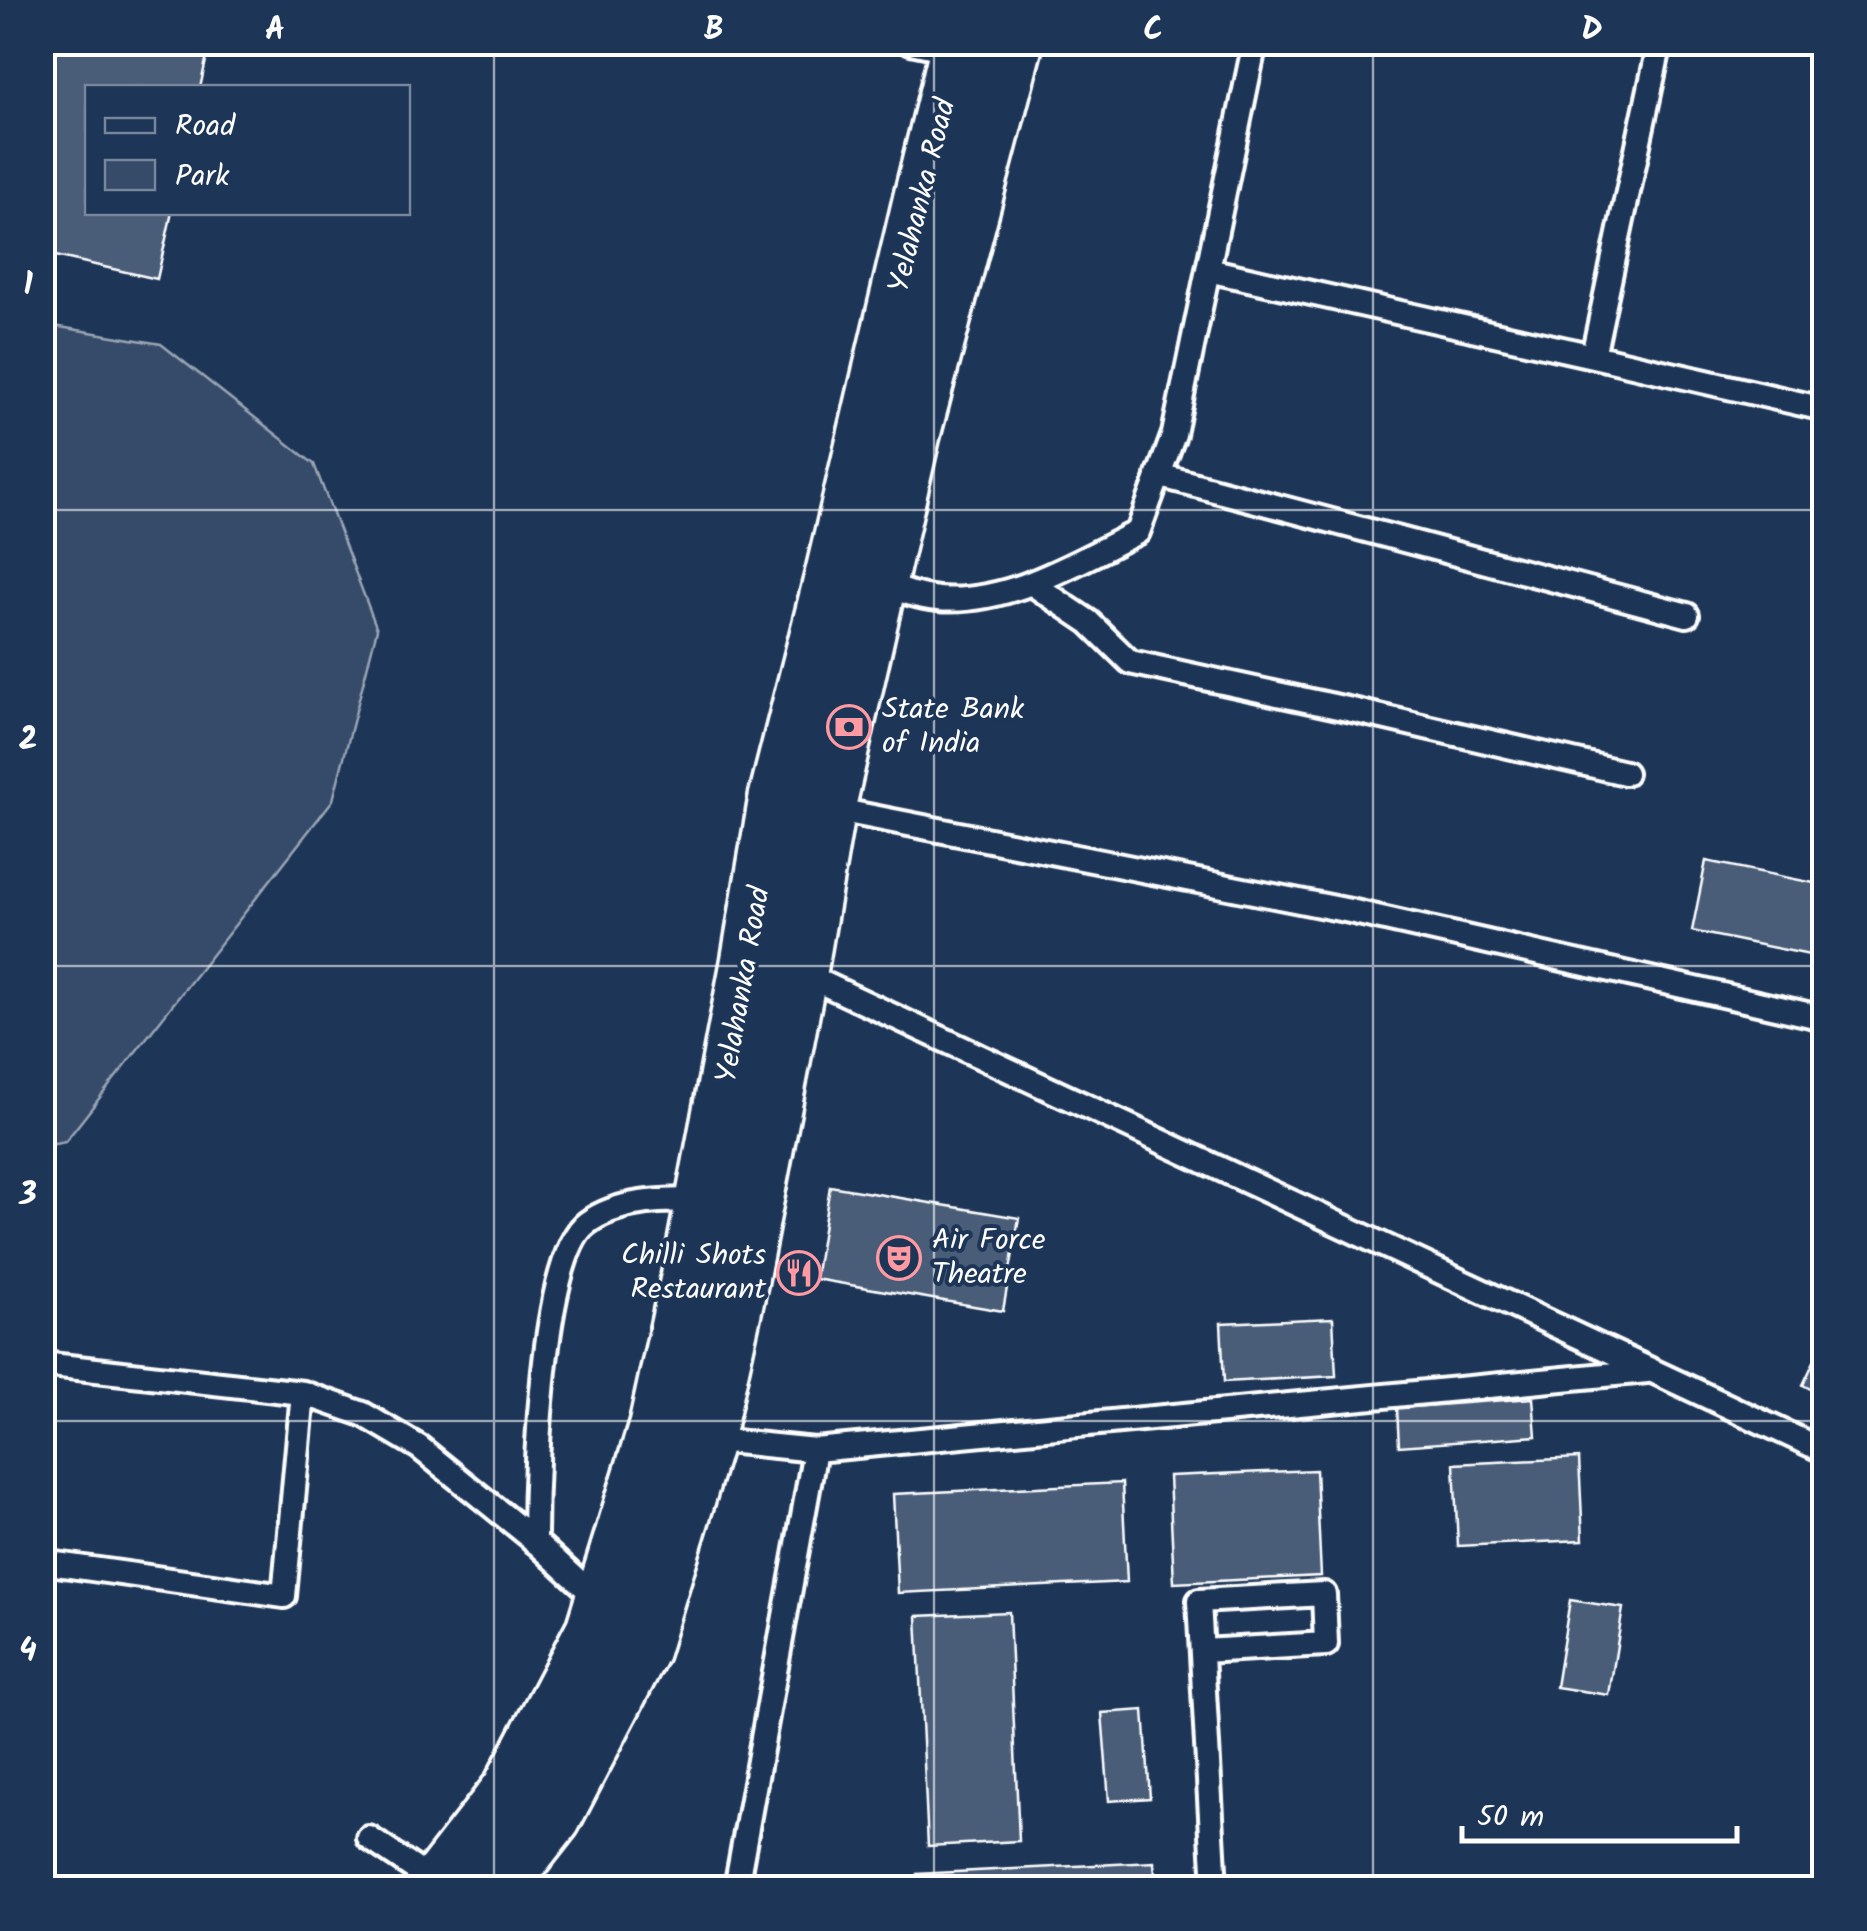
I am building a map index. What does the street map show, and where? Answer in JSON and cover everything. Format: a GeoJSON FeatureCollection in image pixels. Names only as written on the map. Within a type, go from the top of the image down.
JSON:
{"type":"FeatureCollection","features":[{"type":"Feature","properties":{"kind":"main road","name":"Yelahanka Road"},"geometry":{"type":"LineString","coordinates":[[774,967],[777,798],[912,434],[975,51]]}},
{"type":"Feature","properties":{"kind":"main road","name":"Yelahanka Road"},"geometry":{"type":"LineString","coordinates":[[498,1888],[552,1818],[641,1649],[705,1439],[729,1204],[774,967],[827,808],[856,577]]}},
{"type":"Feature","properties":{"kind":"main road","name":"Yelahanka Road"},"geometry":{"type":"LineString","coordinates":[[435,1887],[510,1790],[594,1630],[729,1204]]}},
{"type":"Feature","properties":{"kind":"lane"},"geometry":{"type":"LineString","coordinates":[[856,577],[938,599],[981,598],[1031,583],[1138,532],[1174,434],[1255,42]]}},
{"type":"Feature","properties":{"kind":"lane"},"geometry":{"type":"LineString","coordinates":[[1593,356],[1660,42]]}},
{"type":"Feature","properties":{"kind":"lane"},"geometry":{"type":"LineString","coordinates":[[1208,270],[1824,409]]}},
{"type":"Feature","properties":{"kind":"lane"},"geometry":{"type":"LineString","coordinates":[[1158,475],[1687,615]]}},
{"type":"Feature","properties":{"kind":"lane"},"geometry":{"type":"LineString","coordinates":[[1031,583],[1090,622],[1130,662],[1625,774]]}},
{"type":"Feature","properties":{"kind":"lane"},"geometry":{"type":"LineString","coordinates":[[827,808],[1350,910],[1824,1018]]}},
{"type":"Feature","properties":{"kind":"lane"},"geometry":{"type":"LineString","coordinates":[[774,967],[1824,1451]]}},
{"type":"Feature","properties":{"kind":"lane"},"geometry":{"type":"LineString","coordinates":[[535,1542],[535,1494],[558,1279],[583,1225],[607,1211],[638,1204],[729,1204]]}},
{"type":"Feature","properties":{"kind":"lane"},"geometry":{"type":"LineString","coordinates":[[42,1364],[303,1393],[363,1414],[420,1447],[602,1603]]}},
{"type":"Feature","properties":{"kind":"lane"},"geometry":{"type":"LineString","coordinates":[[705,1439],[815,1450],[1650,1370]]}},
{"type":"Feature","properties":{"kind":"lane"},"geometry":{"type":"LineString","coordinates":[[42,1562],[284,1596],[303,1393]]}},
{"type":"Feature","properties":{"kind":"lane"},"geometry":{"type":"LineString","coordinates":[[736,1888],[815,1450]]}},
{"type":"Feature","properties":{"kind":"lane"},"geometry":{"type":"LineString","coordinates":[[1202,1651],[1326,1644],[1324,1594],[1199,1601],[1215,1888]]}},
{"type":"Feature","properties":{"kind":"lane"},"geometry":{"type":"LineString","coordinates":[[370,1838],[435,1887]]}},
{"type":"Feature","properties":{"kind":"green space"},"geometry":{"type":"Polygon","coordinates":[[[42,324],[161,344],[314,464],[377,629],[333,800],[65,1142],[43,1146],[42,324]]]}},
{"type":"Feature","properties":{"kind":"building"},"geometry":{"type":"Polygon","coordinates":[[[42,42],[210,42],[201,85],[85,85],[85,215],[171,215],[157,279],[42,253],[42,42]]]}},
{"type":"Feature","properties":{"kind":"building"},"geometry":{"type":"Polygon","coordinates":[[[1706,861],[1824,885],[1824,958],[1692,931],[1706,861]]]}},
{"type":"Feature","properties":{"kind":"building"},"geometry":{"type":"Polygon","coordinates":[[[830,1186],[1019,1218],[1003,1311],[815,1279],[830,1186]]]}},
{"type":"Feature","properties":{"kind":"building"},"geometry":{"type":"Polygon","coordinates":[[[1333,1318],[1336,1376],[1224,1382],[1221,1323],[1333,1318]]]}},
{"type":"Feature","properties":{"kind":"building"},"geometry":{"type":"Polygon","coordinates":[[[1824,1340],[1824,1396],[1803,1385],[1824,1340]]]}},
{"type":"Feature","properties":{"kind":"building"},"geometry":{"type":"Polygon","coordinates":[[[1533,1398],[1536,1436],[1399,1446],[1397,1408],[1533,1398]]]}},
{"type":"Feature","properties":{"kind":"building"},"geometry":{"type":"Polygon","coordinates":[[[1579,1458],[1583,1540],[1458,1546],[1454,1464],[1579,1458]]]}},
{"type":"Feature","properties":{"kind":"building"},"geometry":{"type":"Polygon","coordinates":[[[1316,1470],[1321,1576],[1174,1583],[1169,1476],[1316,1470]]]}},
{"type":"Feature","properties":{"kind":"building"},"geometry":{"type":"Polygon","coordinates":[[[1122,1483],[1127,1582],[898,1593],[893,1494],[1122,1483]]]}},
{"type":"Feature","properties":{"kind":"building"},"geometry":{"type":"Polygon","coordinates":[[[1570,1600],[1623,1608],[1609,1695],[1556,1687],[1570,1600]]]}},
{"type":"Feature","properties":{"kind":"building"},"geometry":{"type":"Polygon","coordinates":[[[1009,1612],[1019,1841],[928,1846],[917,1616],[1009,1612]]]}},
{"type":"Feature","properties":{"kind":"building"},"geometry":{"type":"Polygon","coordinates":[[[1144,1710],[1150,1798],[1109,1801],[1102,1713],[1144,1710]]]}},
{"type":"Feature","properties":{"kind":"building"},"geometry":{"type":"Polygon","coordinates":[[[1154,1862],[1156,1888],[918,1888],[917,1874],[1154,1862]]]}},
{"type":"Feature","properties":{"kind":"place","name":"State Bank of India"},"geometry":{"type":"Point","coordinates":[849,727]}},
{"type":"Feature","properties":{"kind":"place","name":"Air Force Theatre"},"geometry":{"type":"Point","coordinates":[899,1258]}},
{"type":"Feature","properties":{"kind":"place","name":"Chilli Shots Restaurant"},"geometry":{"type":"Point","coordinates":[799,1273]}}]}
